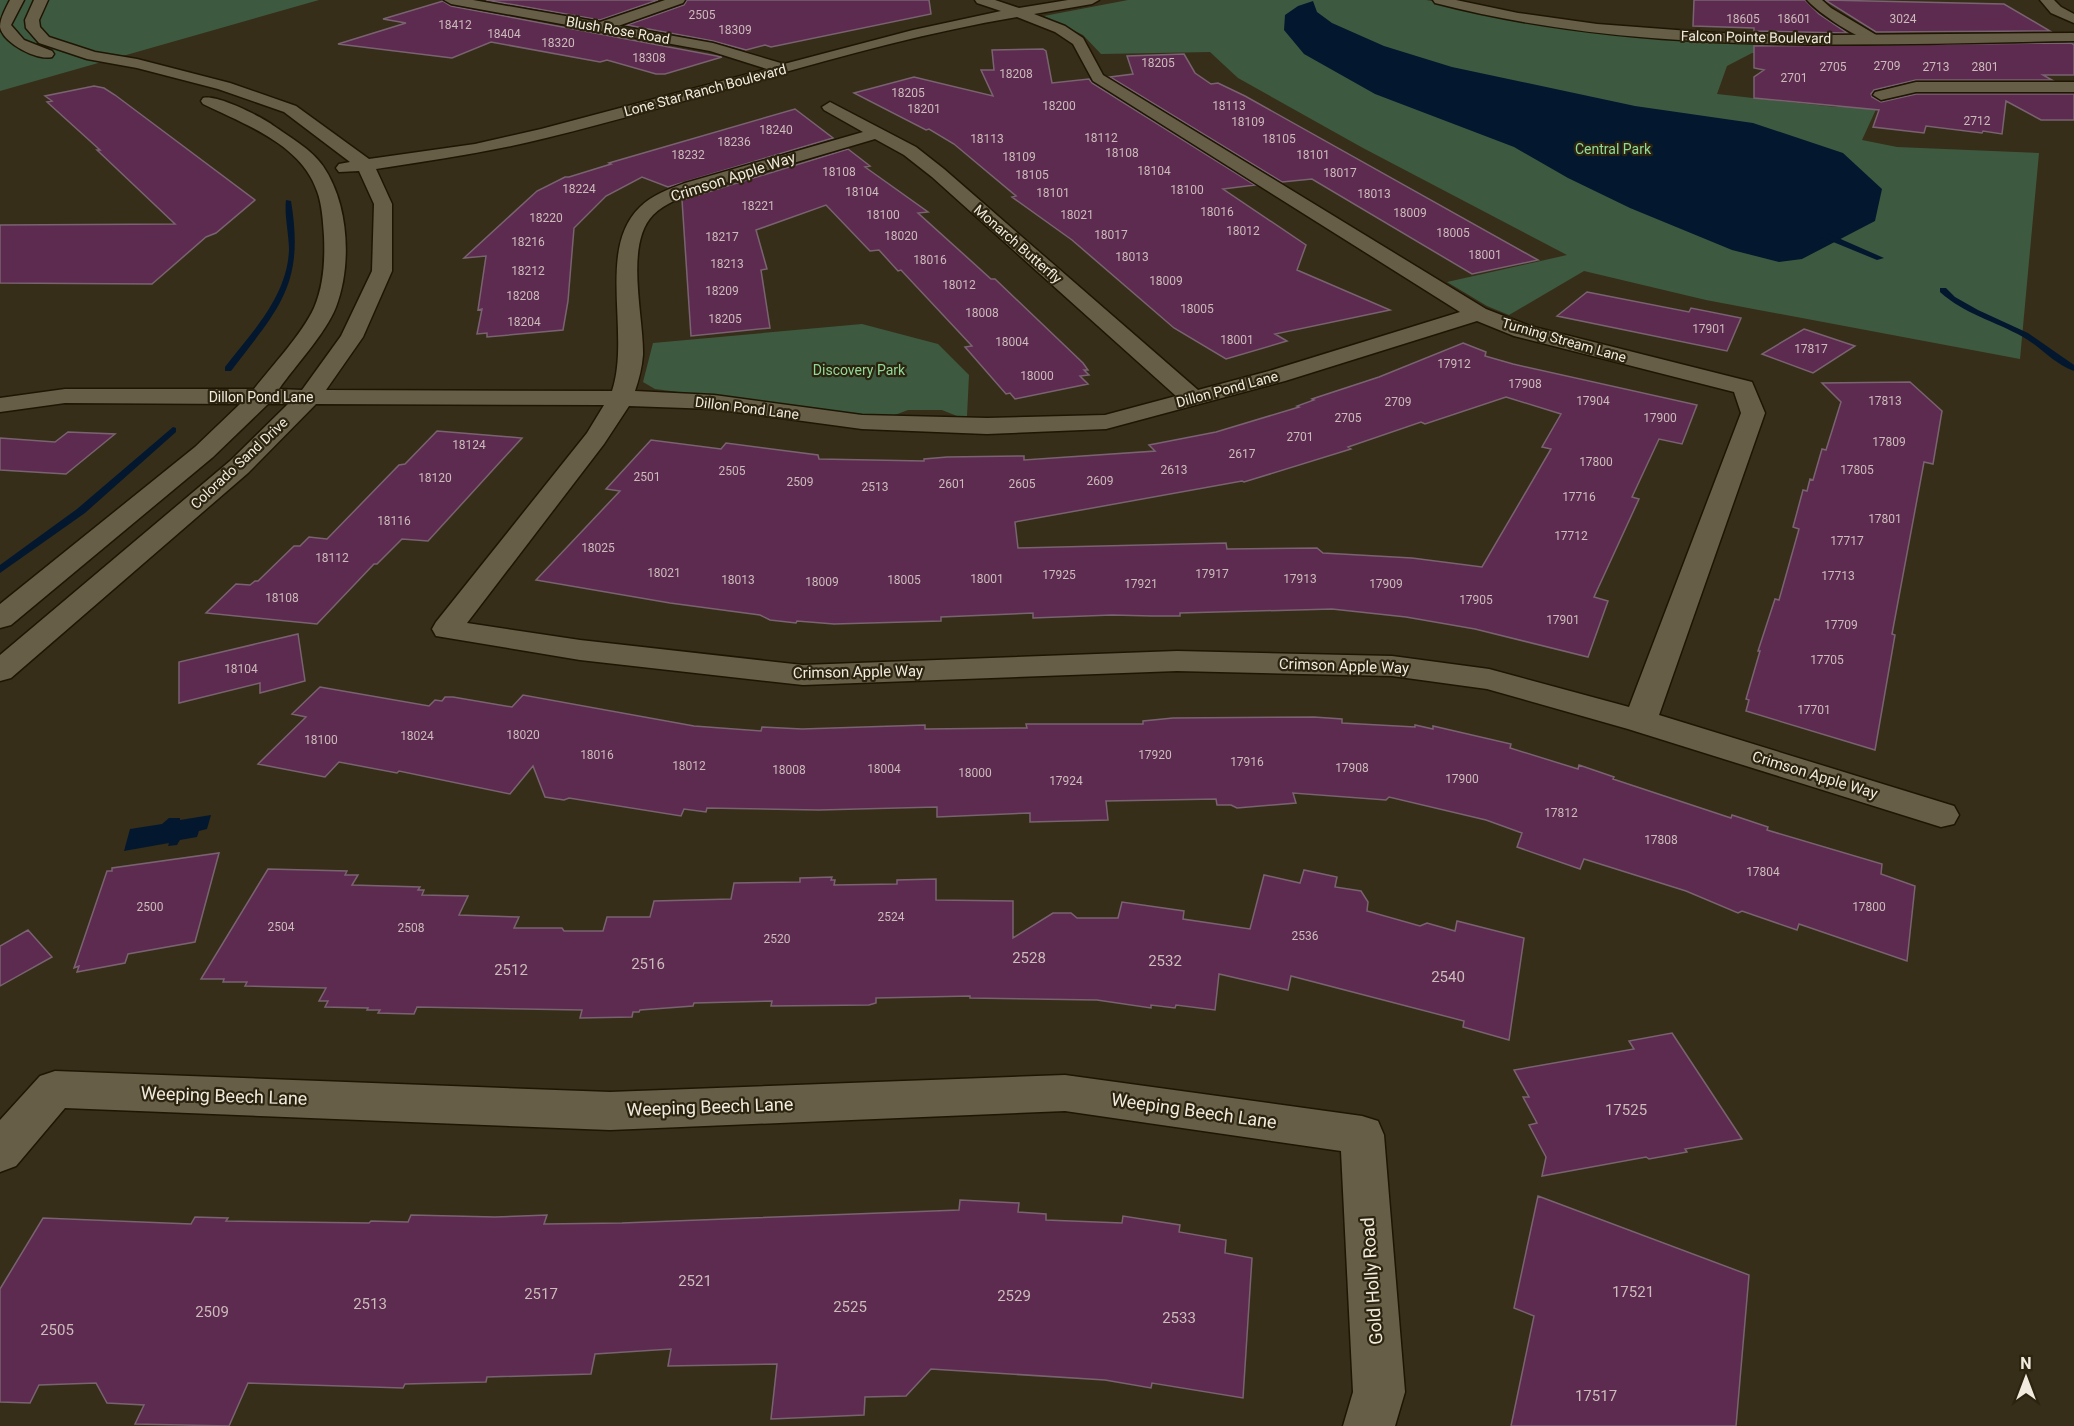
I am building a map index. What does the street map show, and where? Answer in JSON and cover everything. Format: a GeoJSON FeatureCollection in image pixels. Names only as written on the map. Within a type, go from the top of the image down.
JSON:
{"type":"FeatureCollection","features":[{"type":"Feature","properties":{"kind":"street"},"geometry":{"type":"LineString","coordinates":[[17,0],[4,25],[19,43],[84,69]]}},
{"type":"Feature","properties":{"kind":"street"},"geometry":{"type":"LineString","coordinates":[[10,31],[33,28],[32,20],[41,0]]}},
{"type":"Feature","properties":{"kind":"street","name":"Blush Rose Road"},"geometry":{"type":"LineString","coordinates":[[451,0],[713,47],[783,69]]}},
{"type":"Feature","properties":{"kind":"street"},"geometry":{"type":"LineString","coordinates":[[600,27],[678,0]]}},
{"type":"Feature","properties":{"kind":"street","name":"Turning Stream Lane"},"geometry":{"type":"LineString","coordinates":[[981,0],[1052,26],[1077,40],[1086,53],[1088,65],[1098,78],[1478,314],[1522,331],[1744,387],[1753,413],[1640,721]]}},
{"type":"Feature","properties":{"kind":"street","name":"Lone Star Ranch Boulevard"},"geometry":{"type":"LineString","coordinates":[[317,172],[475,149],[543,134],[913,34],[1092,0]]}},
{"type":"Feature","properties":{"kind":"street","name":"Falcon Pointe Boulevard"},"geometry":{"type":"LineString","coordinates":[[1440,0],[1521,17],[1646,33],[1768,39],[2074,37]]}},
{"type":"Feature","properties":{"kind":"street"},"geometry":{"type":"LineString","coordinates":[[1814,0],[1826,11],[1876,39]]}},
{"type":"Feature","properties":{"kind":"street"},"geometry":{"type":"LineString","coordinates":[[2048,0],[2056,10],[2074,19]]}},
{"type":"Feature","properties":{"kind":"street","name":"Colorado Sand Drive"},"geometry":{"type":"LineString","coordinates":[[0,671],[239,467],[309,397],[352,338],[382,271],[383,204],[365,165],[332,138],[290,109],[224,86],[136,64],[92,56],[44,40],[33,28]]}},
{"type":"Feature","properties":{"kind":"street"},"geometry":{"type":"LineString","coordinates":[[1881,94],[1916,87],[2074,87]]}},
{"type":"Feature","properties":{"kind":"street"},"geometry":{"type":"LineString","coordinates":[[0,619],[204,452],[261,397],[311,331],[325,307],[336,264],[333,221],[327,191],[317,172],[299,152],[263,126],[214,103],[178,92]]}},
{"type":"Feature","properties":{"kind":"street","name":"Monarch Butterfly"},"geometry":{"type":"LineString","coordinates":[[830,107],[910,151],[938,173],[1193,398]]}},
{"type":"Feature","properties":{"kind":"street","name":"Crimson Apple Way"},"geometry":{"type":"LineString","coordinates":[[877,133],[694,187],[664,199],[645,212],[631,232],[627,269],[631,351],[629,374],[620,398],[585,450],[447,629],[580,650],[803,675],[1177,662],[1392,666],[1489,678],[1640,721],[1941,815]]}},
{"type":"Feature","properties":{"kind":"street","name":"Dillon Pond Lane"},"geometry":{"type":"LineString","coordinates":[[0,405],[65,396],[620,398],[714,402],[862,422],[987,426],[1106,422],[1277,376],[1478,314]]}},
{"type":"Feature","properties":{"kind":"street","name":"Weeping Beech Lane"},"geometry":{"type":"LineString","coordinates":[[0,1152],[55,1089],[610,1111],[1065,1093],[1362,1135]]}},
{"type":"Feature","properties":{"kind":"street","name":"Gold Holly Road"},"geometry":{"type":"LineString","coordinates":[[1362,1135],[1379,1392],[1369,1426]]}},
{"type":"Feature","properties":{"kind":"green space"},"geometry":{"type":"Polygon","coordinates":[[[0,0],[319,0],[0,91],[0,0]]]}},
{"type":"Feature","properties":{"kind":"green space","name":"Central Park"},"geometry":{"type":"Polygon","coordinates":[[[1128,0],[1426,0],[1605,32],[2074,41],[2074,52],[1752,53],[1727,66],[1717,94],[1836,107],[1861,99],[1878,105],[1862,140],[1897,147],[2039,153],[2020,359],[1706,300],[1584,271],[1509,315],[1487,306],[1447,282],[1567,255],[1363,148],[1238,78],[1210,52],[1101,54],[1083,35],[1044,16],[1128,0]]]}},
{"type":"Feature","properties":{"kind":"green space","name":"Discovery Park"},"geometry":{"type":"Polygon","coordinates":[[[862,324],[938,344],[969,375],[967,416],[957,416],[942,410],[908,410],[892,416],[864,416],[655,389],[643,382],[653,343],[862,324]]]}},
{"type":"Feature","properties":{"kind":"water"},"geometry":{"type":"Polygon","coordinates":[[[1313,1],[1317,12],[1332,23],[1384,46],[1452,67],[1635,106],[1753,123],[1843,153],[1882,189],[1875,221],[1802,259],[1779,262],[1732,250],[1630,208],[1568,178],[1514,147],[1375,94],[1304,54],[1284,30],[1285,15],[1298,6],[1313,1]]]}},
{"type":"Feature","properties":{"kind":"water"},"geometry":{"type":"Polygon","coordinates":[[[211,815],[207,829],[199,831],[197,837],[180,840],[177,845],[168,846],[169,843],[124,851],[130,829],[162,824],[169,818],[180,818],[180,820],[211,815]]]}},
{"type":"Feature","properties":{"kind":"building"},"geometry":{"type":"Polygon","coordinates":[[[486,0],[658,0],[600,20],[486,0]]]}},
{"type":"Feature","properties":{"kind":"building"},"geometry":{"type":"Polygon","coordinates":[[[687,0],[929,0],[931,14],[771,47],[765,45],[746,50],[713,41],[627,25],[684,5],[687,0]]]}},
{"type":"Feature","properties":{"kind":"building"},"geometry":{"type":"Polygon","coordinates":[[[1694,0],[1805,0],[1819,14],[1847,33],[1754,31],[1754,28],[1693,26],[1694,0]]]}},
{"type":"Feature","properties":{"kind":"building"},"geometry":{"type":"Polygon","coordinates":[[[1825,0],[2004,4],[2050,31],[1876,32],[1825,0]]]}},
{"type":"Feature","properties":{"kind":"building"},"geometry":{"type":"Polygon","coordinates":[[[443,1],[451,6],[722,57],[665,74],[656,74],[607,60],[600,62],[491,42],[452,58],[338,44],[406,23],[383,19],[443,1]]]}},
{"type":"Feature","properties":{"kind":"building"},"geometry":{"type":"Polygon","coordinates":[[[2071,43],[2074,45],[2074,75],[2043,75],[2052,80],[1916,80],[1874,90],[1871,94],[1881,102],[1916,94],[2074,94],[2074,120],[2041,120],[2006,101],[2002,134],[1926,126],[1924,133],[1873,127],[1879,110],[1754,98],[1754,77],[1764,70],[1754,68],[1754,46],[2071,43]]]}},
{"type":"Feature","properties":{"kind":"building"},"geometry":{"type":"Polygon","coordinates":[[[1043,49],[1046,51],[1052,83],[1089,79],[1255,185],[1223,189],[1306,245],[1297,270],[1390,310],[1275,334],[1287,341],[1226,359],[1174,328],[1072,240],[1012,197],[1016,196],[954,144],[929,129],[926,130],[854,93],[914,77],[993,96],[981,70],[994,70],[992,50],[1043,49]]]}},
{"type":"Feature","properties":{"kind":"building"},"geometry":{"type":"Polygon","coordinates":[[[1184,54],[1195,73],[1211,84],[1218,83],[1245,96],[1538,260],[1472,274],[1312,179],[1282,182],[1110,77],[1133,74],[1127,56],[1184,54]]]}},
{"type":"Feature","properties":{"kind":"building"},"geometry":{"type":"Polygon","coordinates":[[[94,86],[104,88],[115,95],[255,200],[216,233],[206,237],[152,284],[0,283],[0,225],[175,224],[97,150],[100,150],[47,102],[52,101],[45,96],[94,86]]]}},
{"type":"Feature","properties":{"kind":"building"},"geometry":{"type":"Polygon","coordinates":[[[795,109],[833,138],[668,187],[642,177],[606,196],[574,228],[568,301],[563,330],[487,337],[487,333],[477,334],[482,309],[478,310],[486,256],[464,258],[537,191],[565,177],[611,164],[609,163],[795,109]]]}},
{"type":"Feature","properties":{"kind":"building"},"geometry":{"type":"Polygon","coordinates":[[[848,149],[870,166],[865,167],[928,212],[918,213],[991,279],[995,279],[1083,363],[1088,370],[1084,370],[1089,375],[1080,376],[1088,384],[1015,399],[1010,393],[1006,394],[965,347],[972,346],[901,270],[898,271],[879,250],[870,251],[826,205],[756,230],[767,269],[761,270],[770,328],[691,336],[682,200],[848,149]]]}},
{"type":"Feature","properties":{"kind":"building"},"geometry":{"type":"Polygon","coordinates":[[[1587,292],[1689,312],[1691,308],[1741,318],[1727,351],[1557,316],[1587,292]]]}},
{"type":"Feature","properties":{"kind":"building"},"geometry":{"type":"Polygon","coordinates":[[[1804,329],[1855,346],[1813,373],[1762,354],[1804,329]]]}},
{"type":"Feature","properties":{"kind":"building"},"geometry":{"type":"Polygon","coordinates":[[[1463,343],[1486,352],[1485,356],[1513,364],[1697,405],[1682,444],[1659,439],[1632,497],[1639,499],[1594,597],[1608,601],[1588,657],[1475,629],[1406,617],[1332,609],[1180,613],[1180,616],[1112,615],[1033,618],[1033,613],[941,617],[941,621],[834,624],[797,621],[796,623],[770,620],[760,615],[670,603],[536,580],[620,491],[606,489],[651,440],[721,449],[726,443],[818,455],[819,459],[924,461],[924,459],[947,457],[1024,456],[1024,460],[1155,451],[1149,445],[1216,432],[1299,407],[1297,406],[1314,400],[1312,399],[1379,377],[1463,343]],[[1506,397],[1425,424],[1421,422],[1348,447],[1351,449],[1244,482],[1015,522],[1018,548],[1226,543],[1227,549],[1317,548],[1323,553],[1412,558],[1482,567],[1551,449],[1542,447],[1561,414],[1506,397]]]}},
{"type":"Feature","properties":{"kind":"building"},"geometry":{"type":"Polygon","coordinates":[[[1910,382],[1942,411],[1933,464],[1924,462],[1892,634],[1895,635],[1875,750],[1746,711],[1749,700],[1746,699],[1760,651],[1758,651],[1775,599],[1779,600],[1799,529],[1793,527],[1803,490],[1807,491],[1810,479],[1813,480],[1822,449],[1826,450],[1841,402],[1822,383],[1910,382]]]}},
{"type":"Feature","properties":{"kind":"building"},"geometry":{"type":"Polygon","coordinates":[[[437,431],[522,438],[428,541],[402,539],[377,564],[374,564],[317,624],[206,613],[236,584],[250,585],[258,581],[294,546],[300,546],[309,537],[327,539],[399,465],[405,464],[437,431]]]}},
{"type":"Feature","properties":{"kind":"building"},"geometry":{"type":"Polygon","coordinates":[[[68,432],[115,434],[66,474],[0,470],[0,438],[55,442],[68,432]]]}},
{"type":"Feature","properties":{"kind":"building"},"geometry":{"type":"Polygon","coordinates":[[[298,634],[305,681],[260,693],[260,683],[179,703],[179,662],[298,634]]]}},
{"type":"Feature","properties":{"kind":"building"},"geometry":{"type":"Polygon","coordinates":[[[320,687],[429,706],[435,700],[442,701],[445,697],[453,697],[512,707],[523,695],[694,726],[761,731],[762,727],[802,729],[925,725],[925,729],[1027,728],[1026,724],[1143,724],[1143,721],[1173,718],[1314,717],[1342,719],[1342,723],[1415,727],[1415,725],[1433,729],[1433,726],[1511,744],[1510,748],[1578,769],[1579,765],[1614,777],[1613,779],[1731,818],[1732,815],[1768,827],[1767,830],[1882,864],[1881,874],[1915,886],[1907,961],[1799,924],[1797,930],[1742,911],[1738,913],[1686,891],[1584,859],[1580,869],[1517,847],[1522,833],[1486,820],[1389,797],[1386,800],[1293,793],[1296,803],[1237,808],[1231,805],[1217,805],[1216,799],[1106,801],[1108,820],[1030,822],[1030,813],[937,817],[937,807],[819,810],[707,808],[706,812],[684,809],[681,816],[569,798],[564,800],[545,797],[533,766],[510,794],[399,771],[397,773],[339,762],[325,777],[258,764],[306,717],[292,714],[320,687]]]}},
{"type":"Feature","properties":{"kind":"building"},"geometry":{"type":"Polygon","coordinates":[[[219,853],[195,942],[128,954],[125,963],[77,972],[79,966],[74,968],[107,871],[112,871],[112,868],[219,853]]]}},
{"type":"Feature","properties":{"kind":"building"},"geometry":{"type":"Polygon","coordinates":[[[268,869],[347,871],[345,875],[358,875],[352,885],[420,887],[418,890],[424,890],[422,895],[468,896],[459,915],[519,917],[514,928],[562,928],[564,931],[603,931],[607,917],[650,917],[654,901],[731,899],[734,883],[800,882],[800,878],[832,877],[831,880],[835,880],[834,885],[897,884],[897,880],[936,879],[936,900],[1013,901],[1013,938],[1053,913],[1071,913],[1077,918],[1118,918],[1122,902],[1184,911],[1183,919],[1250,929],[1264,875],[1300,883],[1304,870],[1337,877],[1335,887],[1361,891],[1368,902],[1367,911],[1420,926],[1427,923],[1455,931],[1457,921],[1524,938],[1509,1040],[1463,1027],[1464,1021],[1291,976],[1288,990],[1219,974],[1215,1010],[1176,1005],[1175,1008],[1151,1005],[1151,1008],[1097,1000],[970,998],[970,996],[876,998],[876,1003],[869,1005],[771,1006],[772,1001],[694,1003],[693,1006],[640,1010],[633,1012],[632,1017],[580,1018],[582,1010],[417,1007],[414,1014],[378,1013],[380,1010],[367,1010],[368,1008],[325,1007],[328,1001],[319,1001],[326,988],[245,986],[247,982],[201,979],[268,869]]]}},
{"type":"Feature","properties":{"kind":"building"},"geometry":{"type":"Polygon","coordinates":[[[28,930],[52,957],[0,986],[0,946],[28,930]]]}},
{"type":"Feature","properties":{"kind":"building"},"geometry":{"type":"Polygon","coordinates":[[[1672,1033],[1742,1139],[1685,1149],[1687,1152],[1542,1176],[1546,1157],[1529,1125],[1537,1123],[1523,1097],[1529,1097],[1514,1070],[1634,1049],[1629,1041],[1672,1033]]]}},
{"type":"Feature","properties":{"kind":"building"},"geometry":{"type":"Polygon","coordinates":[[[1538,1196],[1749,1275],[1736,1426],[1511,1426],[1534,1316],[1514,1308],[1538,1196]]]}},
{"type":"Feature","properties":{"kind":"building"},"geometry":{"type":"Polygon","coordinates":[[[960,1200],[1019,1203],[1018,1212],[1046,1214],[1046,1220],[1122,1223],[1123,1216],[1180,1225],[1179,1232],[1226,1240],[1225,1253],[1252,1258],[1243,1398],[1152,1383],[1151,1388],[1105,1380],[931,1369],[906,1396],[865,1397],[864,1415],[771,1419],[777,1364],[668,1366],[671,1349],[595,1354],[591,1374],[487,1377],[486,1382],[405,1384],[403,1388],[248,1383],[229,1426],[135,1424],[144,1405],[107,1403],[96,1383],[39,1385],[30,1403],[0,1402],[0,1289],[43,1218],[191,1224],[195,1217],[228,1218],[226,1221],[369,1223],[371,1221],[408,1222],[411,1215],[495,1217],[547,1215],[544,1224],[622,1223],[959,1210],[960,1200]]]}},
{"type":"Feature","properties":{"kind":"waterway"},"geometry":{"type":"LineString","coordinates":[[228,369],[269,315],[287,280],[292,261],[292,230],[288,201]]}},
{"type":"Feature","properties":{"kind":"waterway"},"geometry":{"type":"LineString","coordinates":[[1824,235],[1880,258]]}},
{"type":"Feature","properties":{"kind":"waterway"},"geometry":{"type":"LineString","coordinates":[[1943,290],[1963,306],[2025,334],[2074,368]]}},
{"type":"Feature","properties":{"kind":"waterway"},"geometry":{"type":"LineString","coordinates":[[0,570],[81,511],[173,430]]}}]}
